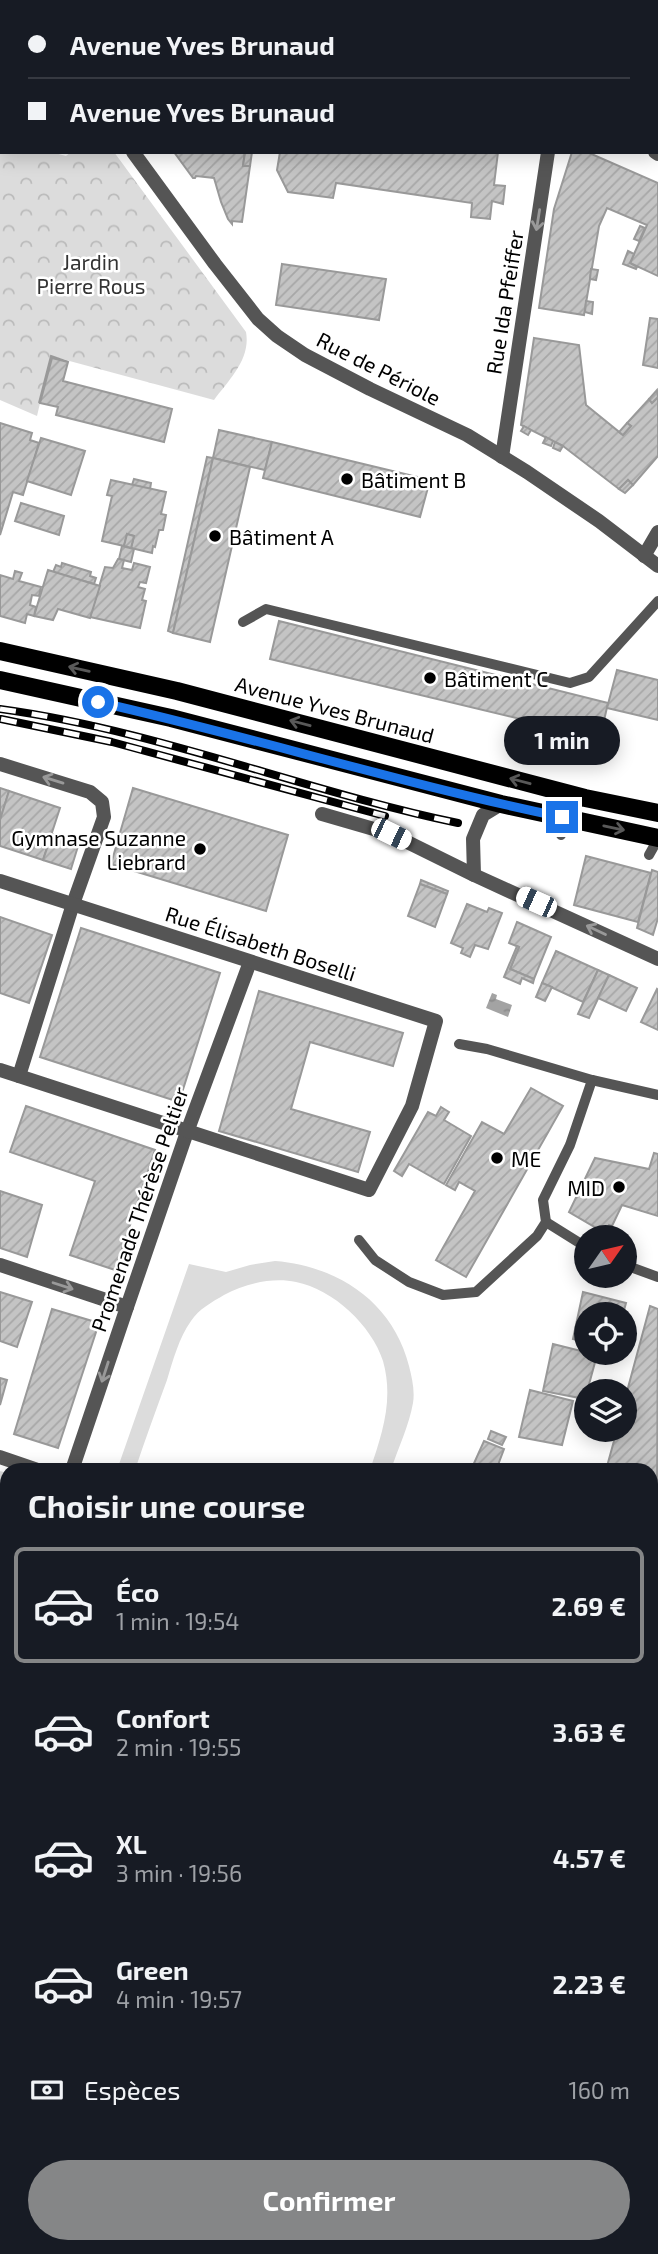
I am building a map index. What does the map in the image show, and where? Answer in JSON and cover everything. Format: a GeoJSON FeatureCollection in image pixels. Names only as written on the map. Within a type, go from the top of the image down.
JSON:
{"type":"FeatureCollection","features":[{"type":"Feature","properties":{"kind":"main road","name":"Avenue Yves Brunaud"},"geometry":{"type":"LineString","coordinates":[[0,650],[177,691],[585,798],[658,813]]}},
{"type":"Feature","properties":{"kind":"main road"},"geometry":{"type":"LineString","coordinates":[[0,680],[171,718],[501,804],[658,838]]}},
{"type":"Feature","properties":{"kind":"street","name":"Rue de Périole"},"geometry":{"type":"LineString","coordinates":[[134,154],[258,319],[277,336],[305,355],[467,435],[588,514],[658,566]]}},
{"type":"Feature","properties":{"kind":"street","name":"Rue Ida Pfeiffer"},"geometry":{"type":"LineString","coordinates":[[502,457],[548,154]]}},
{"type":"Feature","properties":{"kind":"street"},"geometry":{"type":"LineString","coordinates":[[644,556],[658,532]]}},
{"type":"Feature","properties":{"kind":"street"},"geometry":{"type":"LineString","coordinates":[[0,764],[90,792],[102,802],[104,817],[73,904],[19,1076]]}},
{"type":"Feature","properties":{"kind":"street"},"geometry":{"type":"LineString","coordinates":[[474,875],[473,839],[483,815],[501,804]]}},
{"type":"Feature","properties":{"kind":"street"},"geometry":{"type":"LineString","coordinates":[[322,814],[391,834],[658,959]]}},
{"type":"Feature","properties":{"kind":"street","name":"Rue Élisabeth Boselli"},"geometry":{"type":"LineString","coordinates":[[0,881],[436,1021],[412,1106],[369,1191],[187,1132]]}},
{"type":"Feature","properties":{"kind":"street","name":"Promenade Thérèse Peltier"},"geometry":{"type":"LineString","coordinates":[[74,1463],[187,1132],[250,962]]}},
{"type":"Feature","properties":{"kind":"street"},"geometry":{"type":"LineString","coordinates":[[0,1070],[187,1132]]}},
{"type":"Feature","properties":{"kind":"street"},"geometry":{"type":"LineString","coordinates":[[0,1265],[127,1307]]}},
{"type":"Feature","properties":{"kind":"street"},"geometry":{"type":"LineString","coordinates":[[0,1457],[18,1463]]}},
{"type":"Feature","properties":{"kind":"lane"},"geometry":{"type":"LineString","coordinates":[[243,622],[266,609],[570,683],[589,677],[658,601]]}},
{"type":"Feature","properties":{"kind":"lane"},"geometry":{"type":"LineString","coordinates":[[561,835],[562,817]]}},
{"type":"Feature","properties":{"kind":"lane"},"geometry":{"type":"LineString","coordinates":[[649,855],[658,838]]}},
{"type":"Feature","properties":{"kind":"lane"},"geometry":{"type":"LineString","coordinates":[[458,1044],[487,1049],[592,1080],[658,1095]]}},
{"type":"Feature","properties":{"kind":"lane"},"geometry":{"type":"LineString","coordinates":[[359,1240],[375,1260],[409,1282],[443,1295],[476,1292],[537,1236],[546,1222],[542,1200],[570,1145],[592,1080]]}},
{"type":"Feature","properties":{"kind":"lane"},"geometry":{"type":"LineString","coordinates":[[546,1222],[574,1240]]}},
{"type":"Feature","properties":{"kind":"lane"},"geometry":{"type":"LineString","coordinates":[[637,1269],[658,1277]]}},
{"type":"Feature","properties":{"kind":"green space","name":"Jardin Pierre Rous"},"geometry":{"type":"Polygon","coordinates":[[[0,154],[115,154],[246,332],[247,342],[242,360],[214,400],[51,356],[37,416],[0,400],[0,154]]]}},
{"type":"Feature","properties":{"kind":"green space"},"geometry":{"type":"Polygon","coordinates":[[[275,1261],[320,1271],[360,1291],[390,1323],[409,1366],[414,1394],[409,1420],[394,1463],[372,1463],[385,1417],[387,1389],[383,1361],[370,1335],[349,1311],[324,1292],[296,1282],[278,1280],[259,1282],[232,1291],[210,1303],[194,1317],[177,1349],[137,1463],[119,1463],[189,1264],[226,1272],[275,1261]]]}},
{"type":"Feature","properties":{"kind":"water"},"geometry":{"type":"Polygon","coordinates":[[[492,993],[497,995],[496,999],[512,1005],[508,1017],[486,1008],[492,993]]]}},
{"type":"Feature","properties":{"kind":"building"},"geometry":{"type":"Polygon","coordinates":[[[175,154],[245,154],[243,166],[250,166],[242,222],[232,221],[232,224],[228,219],[214,178],[193,178],[175,154]]]}},
{"type":"Feature","properties":{"kind":"building"},"geometry":{"type":"Polygon","coordinates":[[[245,154],[252,154],[250,166],[243,166],[245,154]]]}},
{"type":"Feature","properties":{"kind":"building"},"geometry":{"type":"Polygon","coordinates":[[[280,154],[498,154],[494,185],[505,186],[503,204],[492,201],[490,219],[471,217],[472,203],[336,183],[333,198],[288,192],[277,170],[280,154]]]}},
{"type":"Feature","properties":{"kind":"building"},"geometry":{"type":"Polygon","coordinates":[[[571,154],[592,154],[658,183],[658,276],[630,263],[647,225],[607,208],[599,226],[584,315],[539,308],[554,209],[571,154]]]}},
{"type":"Feature","properties":{"kind":"building"},"geometry":{"type":"Polygon","coordinates":[[[640,226],[645,228],[639,241],[634,239],[640,226]]]}},
{"type":"Feature","properties":{"kind":"building"},"geometry":{"type":"Polygon","coordinates":[[[628,251],[634,254],[630,263],[637,267],[636,269],[623,264],[628,251]]]}},
{"type":"Feature","properties":{"kind":"building"},"geometry":{"type":"Polygon","coordinates":[[[282,264],[386,279],[379,320],[276,305],[282,264]]]}},
{"type":"Feature","properties":{"kind":"building"},"geometry":{"type":"Polygon","coordinates":[[[591,269],[598,270],[596,280],[590,279],[591,269]]]}},
{"type":"Feature","properties":{"kind":"building"},"geometry":{"type":"Polygon","coordinates":[[[586,301],[593,302],[592,314],[585,312],[586,301]]]}},
{"type":"Feature","properties":{"kind":"building"},"geometry":{"type":"Polygon","coordinates":[[[650,318],[658,319],[658,368],[643,365],[650,318]]]}},
{"type":"Feature","properties":{"kind":"building"},"geometry":{"type":"Polygon","coordinates":[[[534,338],[579,345],[586,405],[623,435],[631,426],[627,423],[649,399],[652,403],[658,397],[658,456],[633,485],[628,480],[619,489],[563,446],[521,425],[534,338]]]}},
{"type":"Feature","properties":{"kind":"building"},"geometry":{"type":"Polygon","coordinates":[[[51,356],[68,362],[52,358],[39,403],[51,356]]]}},
{"type":"Feature","properties":{"kind":"building"},"geometry":{"type":"Polygon","coordinates":[[[52,358],[68,362],[63,381],[172,409],[164,442],[56,415],[58,407],[40,403],[52,358]]]}},
{"type":"Feature","properties":{"kind":"building"},"geometry":{"type":"Polygon","coordinates":[[[657,390],[658,397],[652,403],[649,399],[657,390]]]}},
{"type":"Feature","properties":{"kind":"building"},"geometry":{"type":"Polygon","coordinates":[[[0,423],[32,433],[30,440],[39,443],[23,495],[13,492],[0,535],[0,423]]]}},
{"type":"Feature","properties":{"kind":"building"},"geometry":{"type":"Polygon","coordinates":[[[627,423],[631,426],[623,435],[619,432],[627,423]]]}},
{"type":"Feature","properties":{"kind":"building"},"geometry":{"type":"Polygon","coordinates":[[[524,426],[531,430],[528,435],[521,431],[524,426]]]}},
{"type":"Feature","properties":{"kind":"building"},"geometry":{"type":"Polygon","coordinates":[[[219,430],[272,442],[265,470],[213,458],[219,430]]]}},
{"type":"Feature","properties":{"kind":"building"},"geometry":{"type":"Polygon","coordinates":[[[546,437],[553,441],[551,446],[543,443],[546,437]]]}},
{"type":"Feature","properties":{"kind":"building"},"geometry":{"type":"Polygon","coordinates":[[[41,438],[85,451],[71,495],[27,481],[41,438]]]}},
{"type":"Feature","properties":{"kind":"building","name":"Bâtiment B"},"geometry":{"type":"Polygon","coordinates":[[[272,442],[430,480],[420,517],[263,478],[272,442]]]}},
{"type":"Feature","properties":{"kind":"building"},"geometry":{"type":"Polygon","coordinates":[[[555,442],[563,446],[560,451],[553,448],[555,442]]]}},
{"type":"Feature","properties":{"kind":"building"},"geometry":{"type":"Polygon","coordinates":[[[207,457],[213,458],[173,633],[168,631],[207,457]]]}},
{"type":"Feature","properties":{"kind":"building","name":"Bâtiment A"},"geometry":{"type":"Polygon","coordinates":[[[213,458],[250,467],[210,642],[173,633],[213,458]]]}},
{"type":"Feature","properties":{"kind":"building"},"geometry":{"type":"Polygon","coordinates":[[[134,479],[151,483],[150,489],[132,485],[134,479]]]}},
{"type":"Feature","properties":{"kind":"building"},"geometry":{"type":"Polygon","coordinates":[[[111,480],[166,492],[161,514],[166,515],[163,530],[159,530],[152,553],[131,548],[134,536],[127,534],[124,546],[102,541],[112,496],[107,495],[111,480]]]}},
{"type":"Feature","properties":{"kind":"building"},"geometry":{"type":"Polygon","coordinates":[[[628,480],[633,485],[625,493],[619,489],[628,480]]]}},
{"type":"Feature","properties":{"kind":"building"},"geometry":{"type":"Polygon","coordinates":[[[21,503],[64,516],[59,535],[15,521],[21,503]]]}},
{"type":"Feature","properties":{"kind":"building"},"geometry":{"type":"Polygon","coordinates":[[[127,534],[134,536],[131,548],[124,546],[127,534]]]}},
{"type":"Feature","properties":{"kind":"building"},"geometry":{"type":"Polygon","coordinates":[[[122,546],[134,549],[131,562],[119,559],[122,546]]]}},
{"type":"Feature","properties":{"kind":"building"},"geometry":{"type":"Polygon","coordinates":[[[118,559],[124,560],[122,568],[132,570],[134,563],[150,567],[146,583],[140,582],[138,587],[145,589],[142,600],[146,601],[140,628],[90,617],[105,567],[113,568],[118,559]]]}},
{"type":"Feature","properties":{"kind":"building"},"geometry":{"type":"Polygon","coordinates":[[[62,563],[91,572],[90,576],[96,578],[94,584],[53,572],[56,565],[61,567],[62,563]]]}},
{"type":"Feature","properties":{"kind":"building"},"geometry":{"type":"Polygon","coordinates":[[[48,570],[100,586],[90,618],[58,609],[53,620],[34,616],[48,570]]]}},
{"type":"Feature","properties":{"kind":"building"},"geometry":{"type":"Polygon","coordinates":[[[15,571],[22,573],[19,581],[41,587],[39,596],[32,595],[30,605],[36,607],[34,616],[27,614],[25,623],[0,616],[0,575],[13,579],[15,571]]]}},
{"type":"Feature","properties":{"kind":"building","name":"Bâtiment C"},"geometry":{"type":"Polygon","coordinates":[[[279,621],[608,703],[600,738],[270,659],[279,621]]]}},
{"type":"Feature","properties":{"kind":"building"},"geometry":{"type":"Polygon","coordinates":[[[617,670],[658,680],[658,720],[607,708],[617,670]]]}},
{"type":"Feature","properties":{"kind":"building"},"geometry":{"type":"Polygon","coordinates":[[[0,788],[9,791],[0,820],[0,788]]]}},
{"type":"Feature","properties":{"kind":"building","name":"Gymnase Suzanne Liebrard"},"geometry":{"type":"Polygon","coordinates":[[[133,788],[288,835],[266,911],[111,864],[133,788]]]}},
{"type":"Feature","properties":{"kind":"building"},"geometry":{"type":"Polygon","coordinates":[[[9,791],[60,808],[43,860],[0,846],[0,820],[9,791]]]}},
{"type":"Feature","properties":{"kind":"building"},"geometry":{"type":"Polygon","coordinates":[[[52,834],[79,843],[71,869],[43,860],[52,834]]]}},
{"type":"Feature","properties":{"kind":"building"},"geometry":{"type":"Polygon","coordinates":[[[586,856],[651,873],[638,922],[574,905],[586,856]]]}},
{"type":"Feature","properties":{"kind":"building"},"geometry":{"type":"Polygon","coordinates":[[[652,870],[658,872],[658,918],[653,935],[637,928],[652,870]]]}},
{"type":"Feature","properties":{"kind":"building"},"geometry":{"type":"Polygon","coordinates":[[[421,880],[448,891],[447,894],[420,884],[421,880]]]}},
{"type":"Feature","properties":{"kind":"building"},"geometry":{"type":"Polygon","coordinates":[[[420,884],[447,894],[435,927],[408,916],[420,884]]]}},
{"type":"Feature","properties":{"kind":"building"},"geometry":{"type":"Polygon","coordinates":[[[467,904],[487,912],[489,908],[502,913],[488,949],[475,945],[470,957],[461,953],[463,948],[451,943],[467,904]]]}},
{"type":"Feature","properties":{"kind":"building"},"geometry":{"type":"Polygon","coordinates":[[[0,917],[52,935],[29,1003],[0,993],[0,917]]]}},
{"type":"Feature","properties":{"kind":"building"},"geometry":{"type":"Polygon","coordinates":[[[517,922],[551,937],[534,979],[510,969],[519,947],[509,943],[517,922]]]}},
{"type":"Feature","properties":{"kind":"building"},"geometry":{"type":"Polygon","coordinates":[[[81,928],[220,973],[179,1102],[40,1057],[81,928]]]}},
{"type":"Feature","properties":{"kind":"building"},"geometry":{"type":"Polygon","coordinates":[[[517,946],[519,947],[510,969],[534,979],[533,983],[522,978],[520,984],[504,977],[517,946]]]}},
{"type":"Feature","properties":{"kind":"building"},"geometry":{"type":"Polygon","coordinates":[[[556,951],[598,970],[583,1002],[542,983],[556,951]]]}},
{"type":"Feature","properties":{"kind":"building"},"geometry":{"type":"Polygon","coordinates":[[[598,970],[609,975],[589,1018],[578,1014],[598,970]]]}},
{"type":"Feature","properties":{"kind":"building"},"geometry":{"type":"Polygon","coordinates":[[[609,975],[637,988],[626,1011],[598,998],[609,975]]]}},
{"type":"Feature","properties":{"kind":"building"},"geometry":{"type":"Polygon","coordinates":[[[542,983],[552,987],[545,1001],[536,997],[542,983]]]}},
{"type":"Feature","properties":{"kind":"building"},"geometry":{"type":"Polygon","coordinates":[[[658,990],[658,1030],[641,1022],[658,990]]]}},
{"type":"Feature","properties":{"kind":"building"},"geometry":{"type":"Polygon","coordinates":[[[259,991],[403,1033],[393,1066],[310,1042],[291,1109],[370,1132],[358,1172],[219,1131],[259,991]]]}},
{"type":"Feature","properties":{"kind":"building","name":"ME"},"geometry":{"type":"Polygon","coordinates":[[[531,1088],[563,1106],[466,1277],[436,1260],[475,1191],[459,1182],[455,1190],[446,1185],[482,1122],[504,1134],[531,1088]]]}},
{"type":"Feature","properties":{"kind":"building"},"geometry":{"type":"Polygon","coordinates":[[[26,1106],[155,1150],[115,1270],[70,1255],[95,1181],[10,1152],[26,1106]]]}},
{"type":"Feature","properties":{"kind":"building"},"geometry":{"type":"Polygon","coordinates":[[[441,1107],[449,1112],[444,1120],[471,1136],[444,1184],[409,1164],[402,1176],[394,1171],[428,1112],[436,1116],[441,1107]]]}},
{"type":"Feature","properties":{"kind":"building","name":"MID"},"geometry":{"type":"Polygon","coordinates":[[[654,1153],[658,1154],[658,1216],[622,1205],[612,1225],[591,1225],[569,1212],[595,1158],[649,1169],[654,1153]]]}},
{"type":"Feature","properties":{"kind":"building"},"geometry":{"type":"Polygon","coordinates":[[[0,1191],[42,1205],[27,1257],[0,1248],[0,1191]]]}},
{"type":"Feature","properties":{"kind":"building"},"geometry":{"type":"Polygon","coordinates":[[[0,1292],[32,1302],[17,1347],[0,1341],[0,1292]]]}},
{"type":"Feature","properties":{"kind":"building"},"geometry":{"type":"Polygon","coordinates":[[[583,1292],[622,1302],[581,1302],[583,1292]]]}},
{"type":"Feature","properties":{"kind":"building"},"geometry":{"type":"Polygon","coordinates":[[[650,1306],[658,1309],[657,1463],[608,1463],[614,1442],[637,1442],[637,1379],[630,1379],[634,1365],[637,1365],[637,1354],[650,1306]]]}},
{"type":"Feature","properties":{"kind":"building"},"geometry":{"type":"Polygon","coordinates":[[[52,1309],[99,1323],[58,1448],[14,1434],[52,1309]]]}},
{"type":"Feature","properties":{"kind":"building"},"geometry":{"type":"Polygon","coordinates":[[[553,1344],[574,1349],[574,1365],[594,1365],[590,1379],[574,1379],[574,1397],[543,1391],[553,1344]]]}},
{"type":"Feature","properties":{"kind":"building"},"geometry":{"type":"Polygon","coordinates":[[[0,1378],[7,1380],[0,1405],[0,1378]]]}},
{"type":"Feature","properties":{"kind":"building"},"geometry":{"type":"Polygon","coordinates":[[[530,1390],[573,1401],[562,1445],[519,1437],[530,1390]]]}},
{"type":"Feature","properties":{"kind":"building"},"geometry":{"type":"Polygon","coordinates":[[[491,1431],[506,1437],[502,1445],[488,1439],[491,1431]]]}},
{"type":"Feature","properties":{"kind":"building"},"geometry":{"type":"Polygon","coordinates":[[[484,1441],[504,1449],[499,1463],[474,1463],[484,1441]]]}},
{"type":"Feature","properties":{"kind":"railway"},"geometry":{"type":"LineString","coordinates":[[0,709],[116,731],[343,795],[458,823]]}},
{"type":"Feature","properties":{"kind":"railway"},"geometry":{"type":"LineString","coordinates":[[1,719],[112,742],[385,816]]}},
{"type":"Feature","properties":{"kind":"place","name":"Bâtiment B"},"geometry":{"type":"Point","coordinates":[347,479]}},
{"type":"Feature","properties":{"kind":"place","name":"Bâtiment A"},"geometry":{"type":"Point","coordinates":[215,536]}},
{"type":"Feature","properties":{"kind":"place","name":"Bâtiment C"},"geometry":{"type":"Point","coordinates":[430,678]}},
{"type":"Feature","properties":{"kind":"place","name":"Gymnase Suzanne Liebrard"},"geometry":{"type":"Point","coordinates":[200,849]}},
{"type":"Feature","properties":{"kind":"place","name":"ME"},"geometry":{"type":"Point","coordinates":[497,1158]}},
{"type":"Feature","properties":{"kind":"place","name":"MID"},"geometry":{"type":"Point","coordinates":[619,1187]}},
{"type":"Feature","properties":{"kind":"route"},"geometry":{"type":"LineString","coordinates":[[98,702],[562,817]]}}]}
